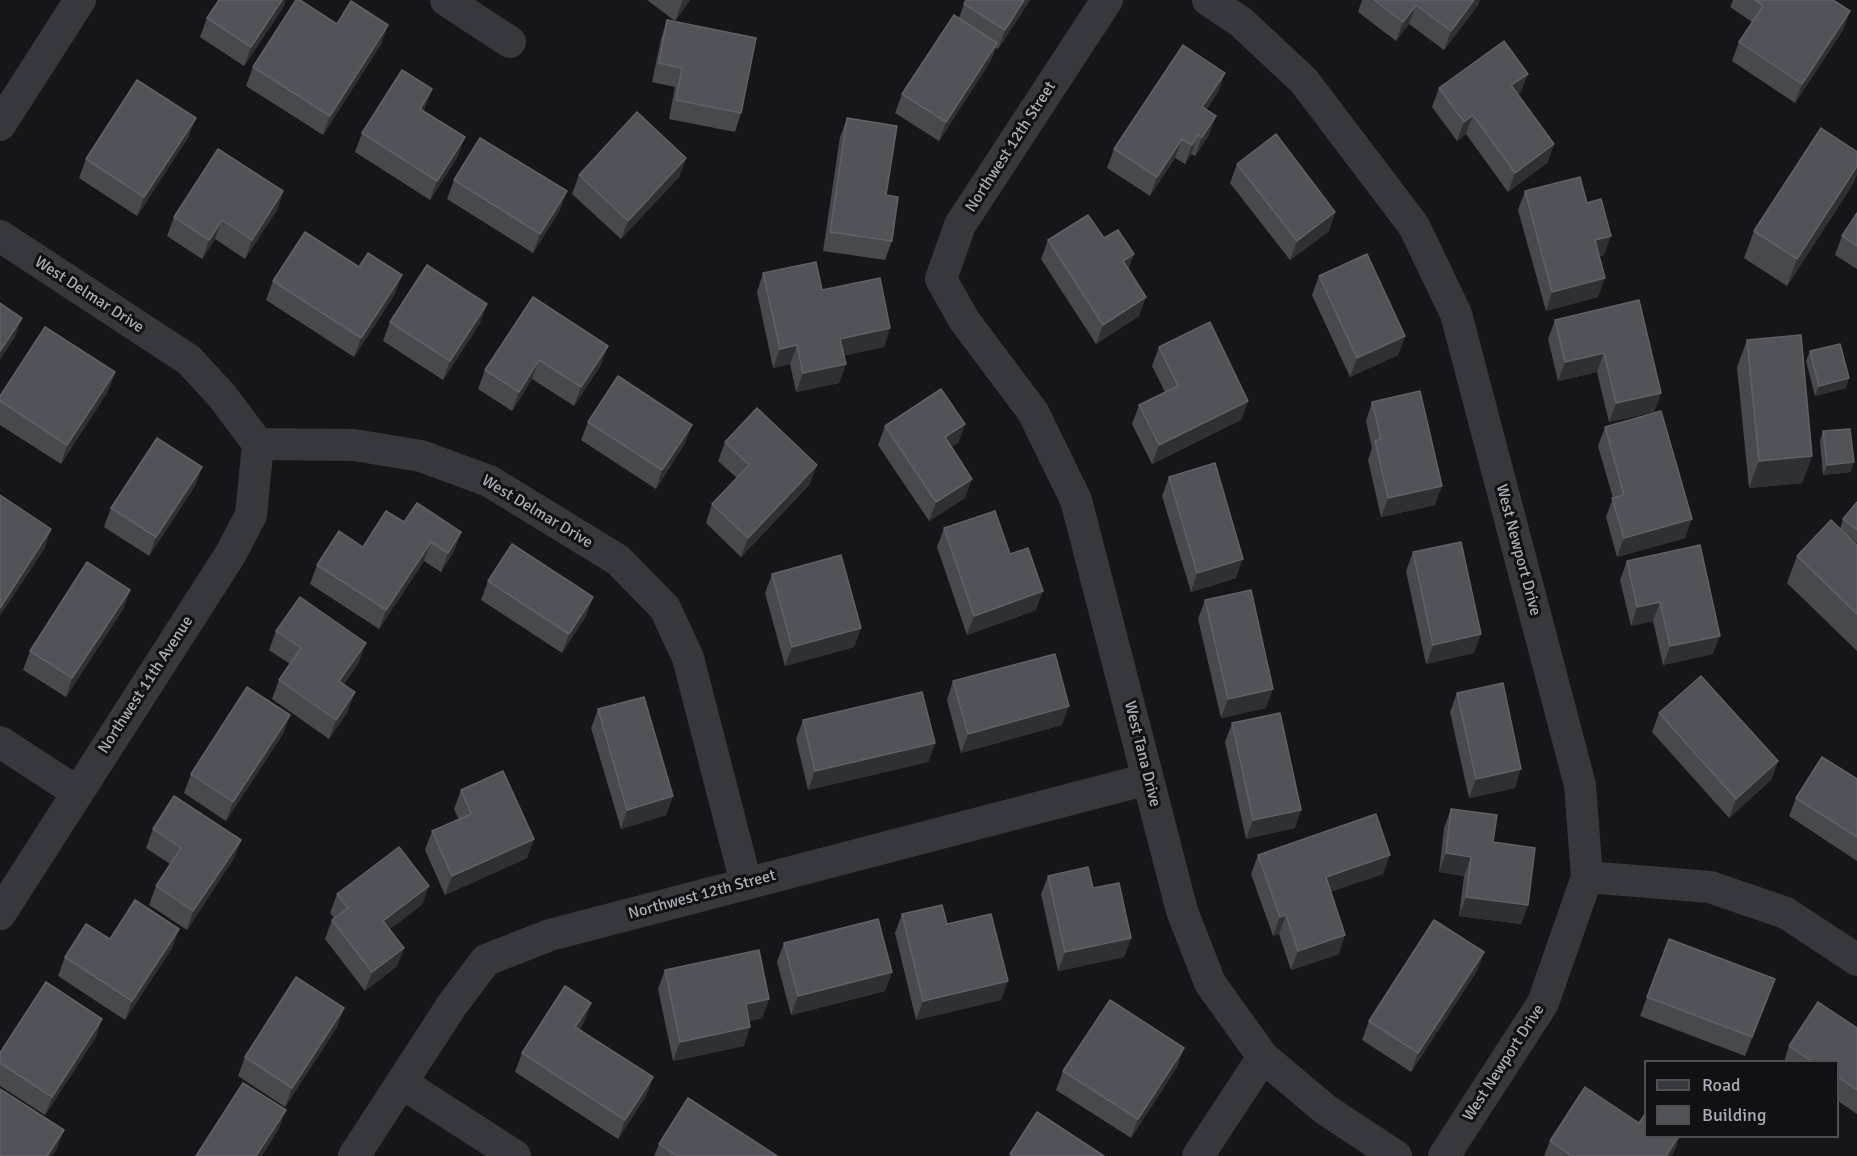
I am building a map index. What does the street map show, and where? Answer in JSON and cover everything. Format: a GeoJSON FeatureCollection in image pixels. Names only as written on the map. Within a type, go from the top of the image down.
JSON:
{"type":"FeatureCollection","features":[{"type":"Feature","properties":{"kind":"street"},"geometry":{"type":"LineString","coordinates":[[0,125],[80,0]]}},
{"type":"Feature","properties":{"kind":"street"},"geometry":{"type":"LineString","coordinates":[[446,0],[510,42]]}},
{"type":"Feature","properties":{"kind":"street","name":"Northwest 12th Street"},"geometry":{"type":"LineString","coordinates":[[953,301],[941,279],[960,225],[1107,0]]}},
{"type":"Feature","properties":{"kind":"street","name":"West Newport Drive"},"geometry":{"type":"LineString","coordinates":[[1208,0],[1241,22],[1304,81],[1414,226],[1456,314],[1580,785],[1587,877],[1543,1003],[1444,1156]]}},
{"type":"Feature","properties":{"kind":"street","name":"West Delmar Drive"},"geometry":{"type":"LineString","coordinates":[[0,237],[189,360],[223,397],[258,444],[354,445],[421,456],[489,481],[618,560],[665,609],[688,658],[746,884]]}},
{"type":"Feature","properties":{"kind":"street","name":"West Tana Drive"},"geometry":{"type":"LineString","coordinates":[[953,301],[964,320],[1034,412],[1076,500],[1182,911],[1210,983],[1263,1057],[1326,1110],[1396,1156]]}},
{"type":"Feature","properties":{"kind":"street","name":"Northwest 11th Avenue"},"geometry":{"type":"LineString","coordinates":[[0,914],[230,555],[252,515],[258,444]]}},
{"type":"Feature","properties":{"kind":"street"},"geometry":{"type":"LineString","coordinates":[[0,742],[77,792]]}},
{"type":"Feature","properties":{"kind":"street","name":"Northwest 12th Street"},"geometry":{"type":"LineString","coordinates":[[354,1156],[452,1005],[486,960],[550,935],[1148,779]]}},
{"type":"Feature","properties":{"kind":"street"},"geometry":{"type":"LineString","coordinates":[[1587,877],[1710,887],[1786,913],[1857,960]]}},
{"type":"Feature","properties":{"kind":"street"},"geometry":{"type":"LineString","coordinates":[[1198,1156],[1263,1057]]}},
{"type":"Feature","properties":{"kind":"street"},"geometry":{"type":"LineString","coordinates":[[402,1083],[515,1156]]}},
{"type":"Feature","properties":{"kind":"building"},"geometry":{"type":"Polygon","coordinates":[[[219,0],[282,0],[251,47],[207,18],[219,0]]]}},
{"type":"Feature","properties":{"kind":"building"},"geometry":{"type":"Polygon","coordinates":[[[296,0],[300,0],[337,24],[351,1],[388,25],[330,116],[253,67],[296,0]]]}},
{"type":"Feature","properties":{"kind":"building"},"geometry":{"type":"Polygon","coordinates":[[[966,0],[1024,0],[1005,30],[964,4],[966,0]]]}},
{"type":"Feature","properties":{"kind":"building"},"geometry":{"type":"Polygon","coordinates":[[[1374,0],[1474,0],[1451,31],[1416,5],[1403,22],[1374,0]]]}},
{"type":"Feature","properties":{"kind":"building"},"geometry":{"type":"Polygon","coordinates":[[[1755,0],[1833,0],[1850,11],[1802,84],[1739,42],[1763,6],[1755,0]]]}},
{"type":"Feature","properties":{"kind":"building"},"geometry":{"type":"Polygon","coordinates":[[[954,15],[997,43],[946,122],[902,94],[954,15]]]}},
{"type":"Feature","properties":{"kind":"building"},"geometry":{"type":"Polygon","coordinates":[[[667,20],[756,38],[741,113],[676,100],[682,68],[659,63],[667,20]]]}},
{"type":"Feature","properties":{"kind":"building"},"geometry":{"type":"Polygon","coordinates":[[[1504,41],[1528,74],[1511,85],[1554,144],[1515,173],[1473,115],[1464,122],[1439,88],[1504,41]]]}},
{"type":"Feature","properties":{"kind":"building"},"geometry":{"type":"Polygon","coordinates":[[[1183,45],[1225,73],[1202,107],[1216,116],[1202,137],[1198,135],[1192,145],[1182,139],[1157,177],[1114,149],[1183,45]]]}},
{"type":"Feature","properties":{"kind":"building"},"geometry":{"type":"Polygon","coordinates":[[[402,70],[432,89],[420,109],[465,137],[437,181],[362,133],[402,70]]]}},
{"type":"Feature","properties":{"kind":"building"},"geometry":{"type":"Polygon","coordinates":[[[137,80],[196,118],[144,197],[86,159],[137,80]]]}},
{"type":"Feature","properties":{"kind":"building"},"geometry":{"type":"Polygon","coordinates":[[[637,112],[686,158],[628,221],[579,175],[637,112]]]}},
{"type":"Feature","properties":{"kind":"building"},"geometry":{"type":"Polygon","coordinates":[[[847,118],[897,126],[886,195],[898,197],[892,241],[830,232],[847,118]]]}},
{"type":"Feature","properties":{"kind":"building"},"geometry":{"type":"Polygon","coordinates":[[[1821,128],[1857,152],[1857,166],[1797,259],[1754,231],[1821,128]]]}},
{"type":"Feature","properties":{"kind":"building"},"geometry":{"type":"Polygon","coordinates":[[[1276,134],[1335,212],[1297,241],[1237,164],[1276,134]]]}},
{"type":"Feature","properties":{"kind":"building"},"geometry":{"type":"Polygon","coordinates":[[[480,138],[567,191],[540,234],[454,180],[480,138]]]}},
{"type":"Feature","properties":{"kind":"building"},"geometry":{"type":"Polygon","coordinates":[[[218,149],[283,191],[252,240],[222,220],[209,240],[174,217],[218,149]]]}},
{"type":"Feature","properties":{"kind":"building"},"geometry":{"type":"Polygon","coordinates":[[[1580,177],[1587,203],[1601,199],[1611,236],[1595,240],[1605,278],[1552,292],[1525,191],[1580,177]]]}},
{"type":"Feature","properties":{"kind":"building"},"geometry":{"type":"Polygon","coordinates":[[[1857,213],[1857,246],[1842,236],[1857,213]]]}},
{"type":"Feature","properties":{"kind":"building"},"geometry":{"type":"Polygon","coordinates":[[[1088,215],[1104,238],[1118,230],[1134,254],[1123,261],[1146,297],[1103,325],[1048,240],[1088,215]]]}},
{"type":"Feature","properties":{"kind":"building"},"geometry":{"type":"Polygon","coordinates":[[[305,232],[359,267],[368,253],[402,275],[361,338],[273,281],[305,232]]]}},
{"type":"Feature","properties":{"kind":"building"},"geometry":{"type":"Polygon","coordinates":[[[1367,254],[1405,336],[1357,358],[1319,276],[1367,254]]]}},
{"type":"Feature","properties":{"kind":"building"},"geometry":{"type":"Polygon","coordinates":[[[816,262],[822,290],[880,278],[890,328],[840,339],[846,364],[803,373],[797,345],[780,349],[763,273],[816,262]]]}},
{"type":"Feature","properties":{"kind":"building"},"geometry":{"type":"Polygon","coordinates":[[[427,265],[487,304],[450,361],[390,322],[427,265]]]}},
{"type":"Feature","properties":{"kind":"building"},"geometry":{"type":"Polygon","coordinates":[[[533,297],[608,346],[581,387],[539,360],[519,392],[485,370],[533,297]]]}},
{"type":"Feature","properties":{"kind":"building"},"geometry":{"type":"Polygon","coordinates":[[[1639,300],[1661,393],[1616,403],[1604,353],[1565,362],[1555,320],[1639,300]]]}},
{"type":"Feature","properties":{"kind":"building"},"geometry":{"type":"Polygon","coordinates":[[[0,303],[22,318],[0,351],[0,303]]]}},
{"type":"Feature","properties":{"kind":"building"},"geometry":{"type":"Polygon","coordinates":[[[1210,322],[1248,401],[1159,445],[1139,405],[1178,386],[1159,347],[1210,322]]]}},
{"type":"Feature","properties":{"kind":"building"},"geometry":{"type":"Polygon","coordinates":[[[45,327],[115,372],[67,445],[0,401],[0,396],[45,327]]]}},
{"type":"Feature","properties":{"kind":"building"},"geometry":{"type":"Polygon","coordinates":[[[1801,335],[1812,456],[1759,461],[1747,340],[1801,335]]]}},
{"type":"Feature","properties":{"kind":"building"},"geometry":{"type":"Polygon","coordinates":[[[1840,344],[1849,378],[1819,386],[1810,351],[1840,344]]]}},
{"type":"Feature","properties":{"kind":"building"},"geometry":{"type":"Polygon","coordinates":[[[618,376],[692,425],[662,470],[588,422],[618,376]]]}},
{"type":"Feature","properties":{"kind":"building"},"geometry":{"type":"Polygon","coordinates":[[[941,389],[965,424],[945,437],[972,479],[936,502],[885,426],[941,389]]]}},
{"type":"Feature","properties":{"kind":"building"},"geometry":{"type":"Polygon","coordinates":[[[1420,391],[1442,486],[1388,498],[1375,441],[1381,439],[1372,402],[1420,391]]]}},
{"type":"Feature","properties":{"kind":"building"},"geometry":{"type":"Polygon","coordinates":[[[757,408],[817,465],[748,538],[712,504],[749,465],[725,442],[757,408]]]}},
{"type":"Feature","properties":{"kind":"building"},"geometry":{"type":"Polygon","coordinates":[[[1661,411],[1692,519],[1624,538],[1612,498],[1624,495],[1605,427],[1661,411]]]}},
{"type":"Feature","properties":{"kind":"building"},"geometry":{"type":"Polygon","coordinates":[[[1850,429],[1854,462],[1827,465],[1823,431],[1850,429]]]}},
{"type":"Feature","properties":{"kind":"building"},"geometry":{"type":"Polygon","coordinates":[[[157,438],[202,467],[156,537],[111,508],[157,438]]]}},
{"type":"Feature","properties":{"kind":"building"},"geometry":{"type":"Polygon","coordinates":[[[1215,463],[1243,559],[1197,573],[1169,477],[1215,463]]]}},
{"type":"Feature","properties":{"kind":"building"},"geometry":{"type":"Polygon","coordinates":[[[0,495],[51,529],[0,608],[0,495]]]}},
{"type":"Feature","properties":{"kind":"building"},"geometry":{"type":"Polygon","coordinates":[[[1857,502],[1857,530],[1843,519],[1857,502]]]}},
{"type":"Feature","properties":{"kind":"building"},"geometry":{"type":"Polygon","coordinates":[[[417,503],[461,532],[448,553],[431,542],[386,610],[317,565],[339,531],[363,547],[386,511],[404,522],[417,503]]]}},
{"type":"Feature","properties":{"kind":"building"},"geometry":{"type":"Polygon","coordinates":[[[995,511],[1010,554],[1028,548],[1043,591],[974,616],[944,528],[995,511]]]}},
{"type":"Feature","properties":{"kind":"building"},"geometry":{"type":"Polygon","coordinates":[[[1831,520],[1857,545],[1857,614],[1797,556],[1831,520]]]}},
{"type":"Feature","properties":{"kind":"building"},"geometry":{"type":"Polygon","coordinates":[[[1461,542],[1481,634],[1433,645],[1413,552],[1461,542]]]}},
{"type":"Feature","properties":{"kind":"building"},"geometry":{"type":"Polygon","coordinates":[[[512,544],[593,597],[569,634],[488,581],[512,544]]]}},
{"type":"Feature","properties":{"kind":"building"},"geometry":{"type":"Polygon","coordinates":[[[1700,545],[1720,636],[1670,646],[1660,602],[1637,607],[1627,561],[1700,545]]]}},
{"type":"Feature","properties":{"kind":"building"},"geometry":{"type":"Polygon","coordinates":[[[841,555],[861,628],[792,647],[772,574],[841,555]]]}},
{"type":"Feature","properties":{"kind":"building"},"geometry":{"type":"Polygon","coordinates":[[[87,562],[130,590],[72,678],[30,651],[87,562]]]}},
{"type":"Feature","properties":{"kind":"building"},"geometry":{"type":"Polygon","coordinates":[[[1251,590],[1273,689],[1228,699],[1205,600],[1251,590]]]}},
{"type":"Feature","properties":{"kind":"building"},"geometry":{"type":"Polygon","coordinates":[[[300,597],[366,643],[339,681],[355,692],[336,720],[279,680],[301,648],[276,631],[300,597]]]}},
{"type":"Feature","properties":{"kind":"building"},"geometry":{"type":"Polygon","coordinates":[[[1055,654],[1069,706],[968,734],[953,681],[1055,654]]]}},
{"type":"Feature","properties":{"kind":"building"},"geometry":{"type":"Polygon","coordinates":[[[1701,676],[1778,761],[1736,799],[1659,713],[1701,676]]]}},
{"type":"Feature","properties":{"kind":"building"},"geometry":{"type":"Polygon","coordinates":[[[1503,683],[1521,769],[1476,779],[1457,693],[1503,683]]]}},
{"type":"Feature","properties":{"kind":"building"},"geometry":{"type":"Polygon","coordinates":[[[247,687],[290,715],[233,802],[191,774],[247,687]]]}},
{"type":"Feature","properties":{"kind":"building"},"geometry":{"type":"Polygon","coordinates":[[[922,692],[935,743],[815,771],[803,720],[922,692]]]}},
{"type":"Feature","properties":{"kind":"building"},"geometry":{"type":"Polygon","coordinates":[[[644,697],[673,796],[627,810],[598,709],[644,697]]]}},
{"type":"Feature","properties":{"kind":"building"},"geometry":{"type":"Polygon","coordinates":[[[1280,713],[1301,810],[1253,820],[1232,723],[1280,713]]]}},
{"type":"Feature","properties":{"kind":"building"},"geometry":{"type":"Polygon","coordinates":[[[1822,757],[1857,779],[1857,837],[1796,798],[1822,757]]]}},
{"type":"Feature","properties":{"kind":"building"},"geometry":{"type":"Polygon","coordinates":[[[503,771],[534,839],[452,876],[432,831],[471,814],[461,790],[503,771]]]}},
{"type":"Feature","properties":{"kind":"building"},"geometry":{"type":"Polygon","coordinates":[[[174,796],[241,840],[193,911],[156,886],[181,848],[153,829],[174,796]]]}},
{"type":"Feature","properties":{"kind":"building"},"geometry":{"type":"Polygon","coordinates":[[[1451,809],[1497,815],[1493,842],[1535,848],[1528,905],[1466,897],[1471,857],[1446,853],[1451,809]]]}},
{"type":"Feature","properties":{"kind":"building"},"geometry":{"type":"Polygon","coordinates":[[[1376,814],[1390,855],[1326,877],[1345,935],[1298,951],[1286,915],[1280,917],[1258,855],[1376,814]]]}},
{"type":"Feature","properties":{"kind":"building"},"geometry":{"type":"Polygon","coordinates":[[[399,847],[429,886],[383,921],[404,948],[372,972],[332,920],[348,908],[337,894],[399,847]]]}},
{"type":"Feature","properties":{"kind":"building"},"geometry":{"type":"Polygon","coordinates":[[[1088,867],[1093,888],[1119,883],[1131,938],[1065,952],[1048,876],[1088,867]]]}},
{"type":"Feature","properties":{"kind":"building"},"geometry":{"type":"Polygon","coordinates":[[[135,900],[179,929],[132,1001],[65,957],[86,924],[110,939],[135,900]]]}},
{"type":"Feature","properties":{"kind":"building"},"geometry":{"type":"Polygon","coordinates":[[[942,905],[947,924],[991,914],[1008,981],[923,1001],[902,914],[942,905]]]}},
{"type":"Feature","properties":{"kind":"building"},"geometry":{"type":"Polygon","coordinates":[[[878,919],[892,972],[798,996],[784,943],[878,919]]]}},
{"type":"Feature","properties":{"kind":"building"},"geometry":{"type":"Polygon","coordinates":[[[1434,920],[1484,952],[1418,1053],[1369,1021],[1434,920]]]}},
{"type":"Feature","properties":{"kind":"building"},"geometry":{"type":"Polygon","coordinates":[[[1669,939],[1775,979],[1752,1037],[1647,997],[1669,939]]]}},
{"type":"Feature","properties":{"kind":"building"},"geometry":{"type":"Polygon","coordinates":[[[759,950],[769,999],[746,1004],[750,1027],[680,1042],[665,970],[759,950]]]}},
{"type":"Feature","properties":{"kind":"building"},"geometry":{"type":"Polygon","coordinates":[[[296,977],[344,1008],[292,1088],[245,1057],[296,977]]]}},
{"type":"Feature","properties":{"kind":"building"},"geometry":{"type":"Polygon","coordinates":[[[46,982],[102,1019],[52,1097],[0,1063],[0,1053],[46,982]]]}},
{"type":"Feature","properties":{"kind":"building"},"geometry":{"type":"Polygon","coordinates":[[[565,986],[591,1003],[575,1027],[653,1077],[625,1120],[522,1053],[565,986]]]}},
{"type":"Feature","properties":{"kind":"building"},"geometry":{"type":"Polygon","coordinates":[[[1110,1000],[1184,1048],[1138,1119],[1063,1071],[1110,1000]]]}},
{"type":"Feature","properties":{"kind":"building"},"geometry":{"type":"Polygon","coordinates":[[[1818,1002],[1857,1028],[1857,1090],[1839,1078],[1839,1060],[1810,1060],[1789,1046],[1818,1002]]]}},
{"type":"Feature","properties":{"kind":"building"},"geometry":{"type":"Polygon","coordinates":[[[243,1083],[286,1110],[256,1156],[196,1156],[243,1083]]]}},
{"type":"Feature","properties":{"kind":"building"},"geometry":{"type":"Polygon","coordinates":[[[1585,1087],[1639,1123],[1644,1116],[1644,1138],[1677,1138],[1666,1156],[1572,1156],[1550,1141],[1585,1087]]]}},
{"type":"Feature","properties":{"kind":"building"},"geometry":{"type":"Polygon","coordinates":[[[0,1089],[64,1130],[47,1156],[0,1156],[0,1089]]]}},
{"type":"Feature","properties":{"kind":"building"},"geometry":{"type":"Polygon","coordinates":[[[688,1098],[777,1156],[677,1156],[659,1144],[688,1098]]]}},
{"type":"Feature","properties":{"kind":"building"},"geometry":{"type":"Polygon","coordinates":[[[1037,1112],[1104,1156],[1013,1156],[1010,1154],[1037,1112]]]}}]}
